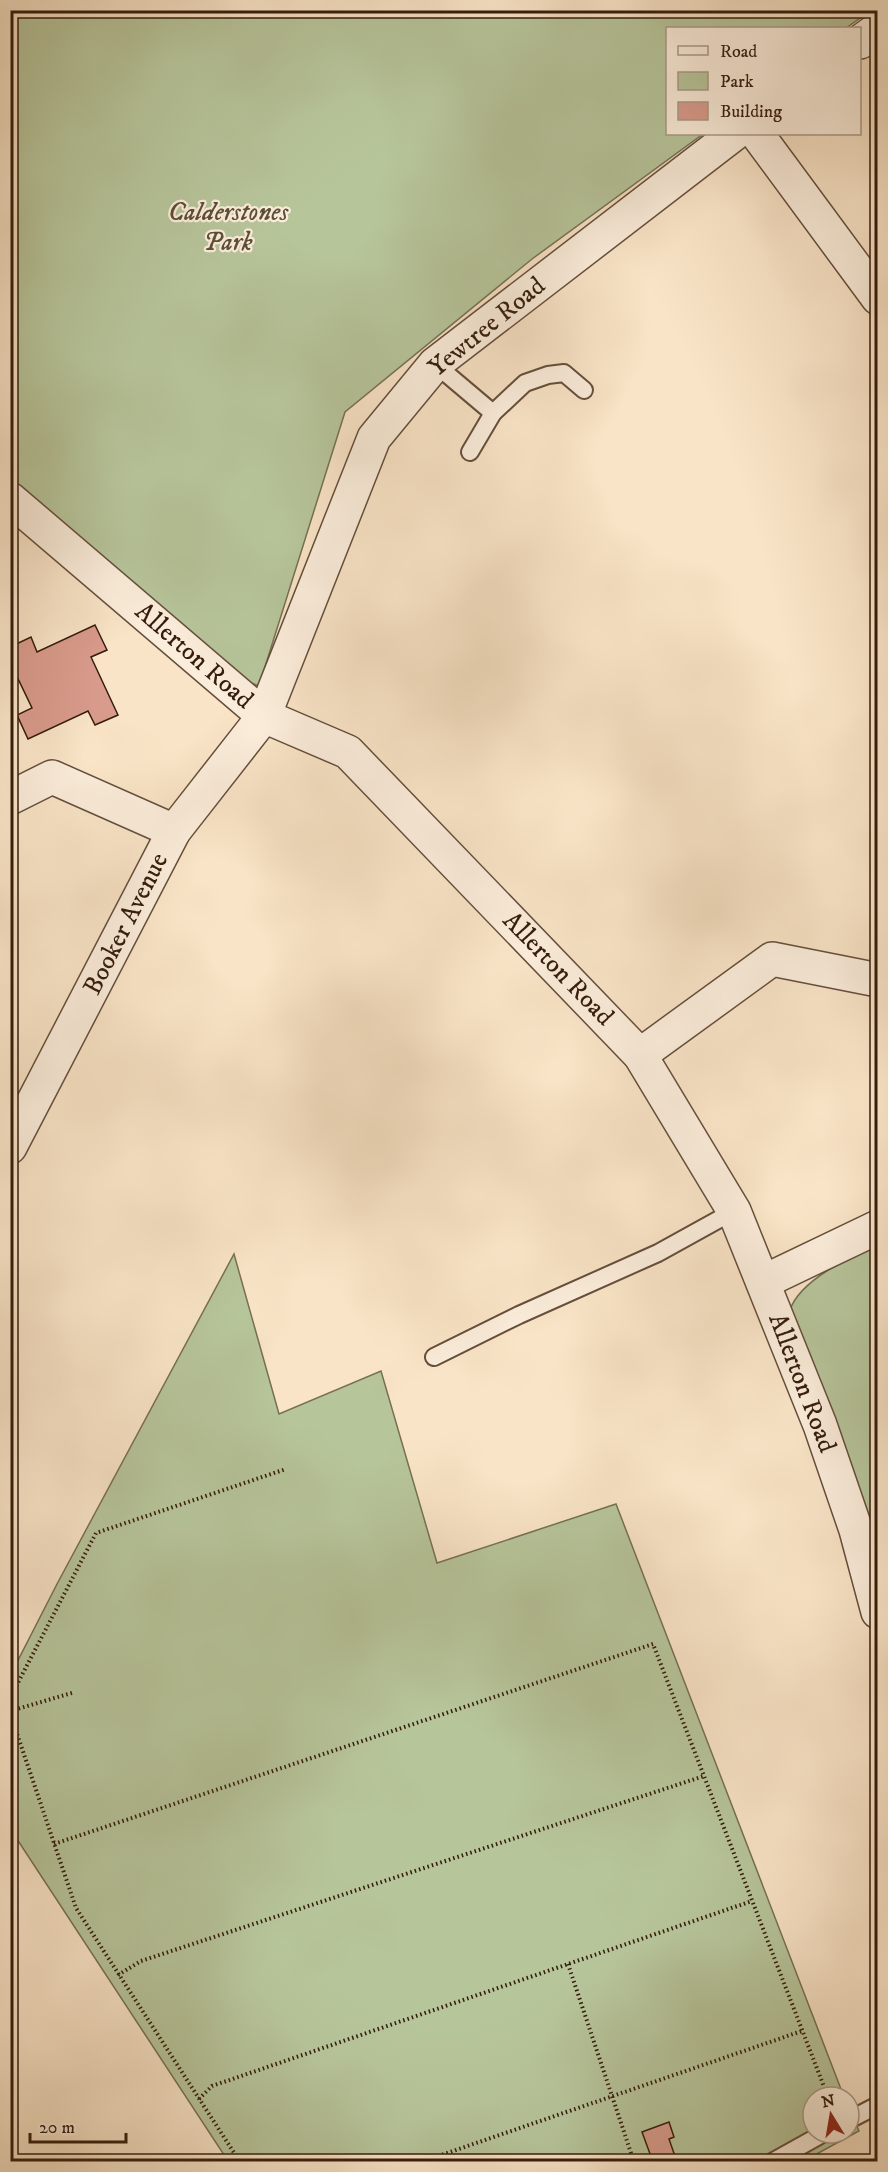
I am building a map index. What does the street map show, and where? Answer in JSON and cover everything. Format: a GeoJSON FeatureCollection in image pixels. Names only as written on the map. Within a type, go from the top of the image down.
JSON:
{"type":"FeatureCollection","features":[{"type":"Feature","properties":{"kind":"street"},"geometry":{"type":"LineString","coordinates":[[861,41],[878,29]]}},
{"type":"Feature","properties":{"kind":"street","name":"Yewtree Road"},"geometry":{"type":"LineString","coordinates":[[264,716],[374,438],[435,364],[733,135]]}},
{"type":"Feature","properties":{"kind":"street"},"geometry":{"type":"LineString","coordinates":[[758,135],[878,298]]}},
{"type":"Feature","properties":{"kind":"street","name":"Allerton Road"},"geometry":{"type":"LineString","coordinates":[[10,499],[264,716],[348,752],[640,1055],[734,1211],[820,1425],[856,1530],[878,1612]]}},
{"type":"Feature","properties":{"kind":"street","name":"Booker Avenue"},"geometry":{"type":"LineString","coordinates":[[10,1147],[174,831],[264,716]]}},
{"type":"Feature","properties":{"kind":"street"},"geometry":{"type":"LineString","coordinates":[[10,798],[52,777],[174,831]]}},
{"type":"Feature","properties":{"kind":"street"},"geometry":{"type":"LineString","coordinates":[[640,1055],[772,959],[878,980]]}},
{"type":"Feature","properties":{"kind":"street"},"geometry":{"type":"LineString","coordinates":[[763,1282],[878,1227]]}},
{"type":"Feature","properties":{"kind":"lane"},"geometry":{"type":"LineString","coordinates":[[435,364],[494,412]]}},
{"type":"Feature","properties":{"kind":"lane"},"geometry":{"type":"LineString","coordinates":[[470,452],[494,412],[525,383],[548,375],[564,373],[584,390]]}},
{"type":"Feature","properties":{"kind":"lane"},"geometry":{"type":"LineString","coordinates":[[434,1357],[519,1315],[658,1253],[734,1211]]}},
{"type":"Feature","properties":{"kind":"lane"},"geometry":{"type":"LineString","coordinates":[[861,2114],[878,2105]]}},
{"type":"Feature","properties":{"kind":"lane"},"geometry":{"type":"LineString","coordinates":[[771,2162],[802,2145]]}},
{"type":"Feature","properties":{"kind":"path"},"geometry":{"type":"LineString","coordinates":[[10,1698],[96,1533],[286,1469]]}},
{"type":"Feature","properties":{"kind":"path"},"geometry":{"type":"LineString","coordinates":[[54,1844],[653,1644],[823,2085]]}},
{"type":"Feature","properties":{"kind":"path"},"geometry":{"type":"LineString","coordinates":[[72,1693],[10,1712],[76,1908],[240,2162]]}},
{"type":"Feature","properties":{"kind":"path"},"geometry":{"type":"LineString","coordinates":[[118,1975],[141,1960],[704,1776]]}},
{"type":"Feature","properties":{"kind":"path"},"geometry":{"type":"LineString","coordinates":[[199,2099],[212,2086],[752,1901]]}},
{"type":"Feature","properties":{"kind":"path"},"geometry":{"type":"LineString","coordinates":[[567,1965],[634,2162]]}},
{"type":"Feature","properties":{"kind":"path"},"geometry":{"type":"LineString","coordinates":[[421,2162],[802,2031]]}},
{"type":"Feature","properties":{"kind":"green space","name":"Calderstones Park"},"geometry":{"type":"Polygon","coordinates":[[[10,11],[870,11],[847,27],[666,27],[666,135],[702,135],[532,259],[345,412],[259,686],[242,679],[11,489],[10,11]]]}},
{"type":"Feature","properties":{"kind":"green space"},"geometry":{"type":"Polygon","coordinates":[[[877,1245],[877,1543],[850,1461],[790,1310],[804,1289],[815,1279],[840,1263],[877,1245]]]}},
{"type":"Feature","properties":{"kind":"green space"},"geometry":{"type":"Polygon","coordinates":[[[234,1254],[279,1414],[381,1371],[437,1563],[616,1504],[839,2085],[801,2085],[801,2145],[833,2145],[802,2162],[228,2161],[11,1830],[10,1676],[234,1254]]]}},
{"type":"Feature","properties":{"kind":"building"},"geometry":{"type":"Polygon","coordinates":[[[95,625],[107,650],[91,657],[118,715],[95,725],[88,711],[28,739],[17,715],[32,708],[10,662],[10,647],[31,637],[37,652],[95,625]]]}},
{"type":"Feature","properties":{"kind":"building"},"geometry":{"type":"Polygon","coordinates":[[[669,2122],[674,2137],[669,2139],[677,2162],[653,2162],[642,2132],[669,2122]]]}}]}
